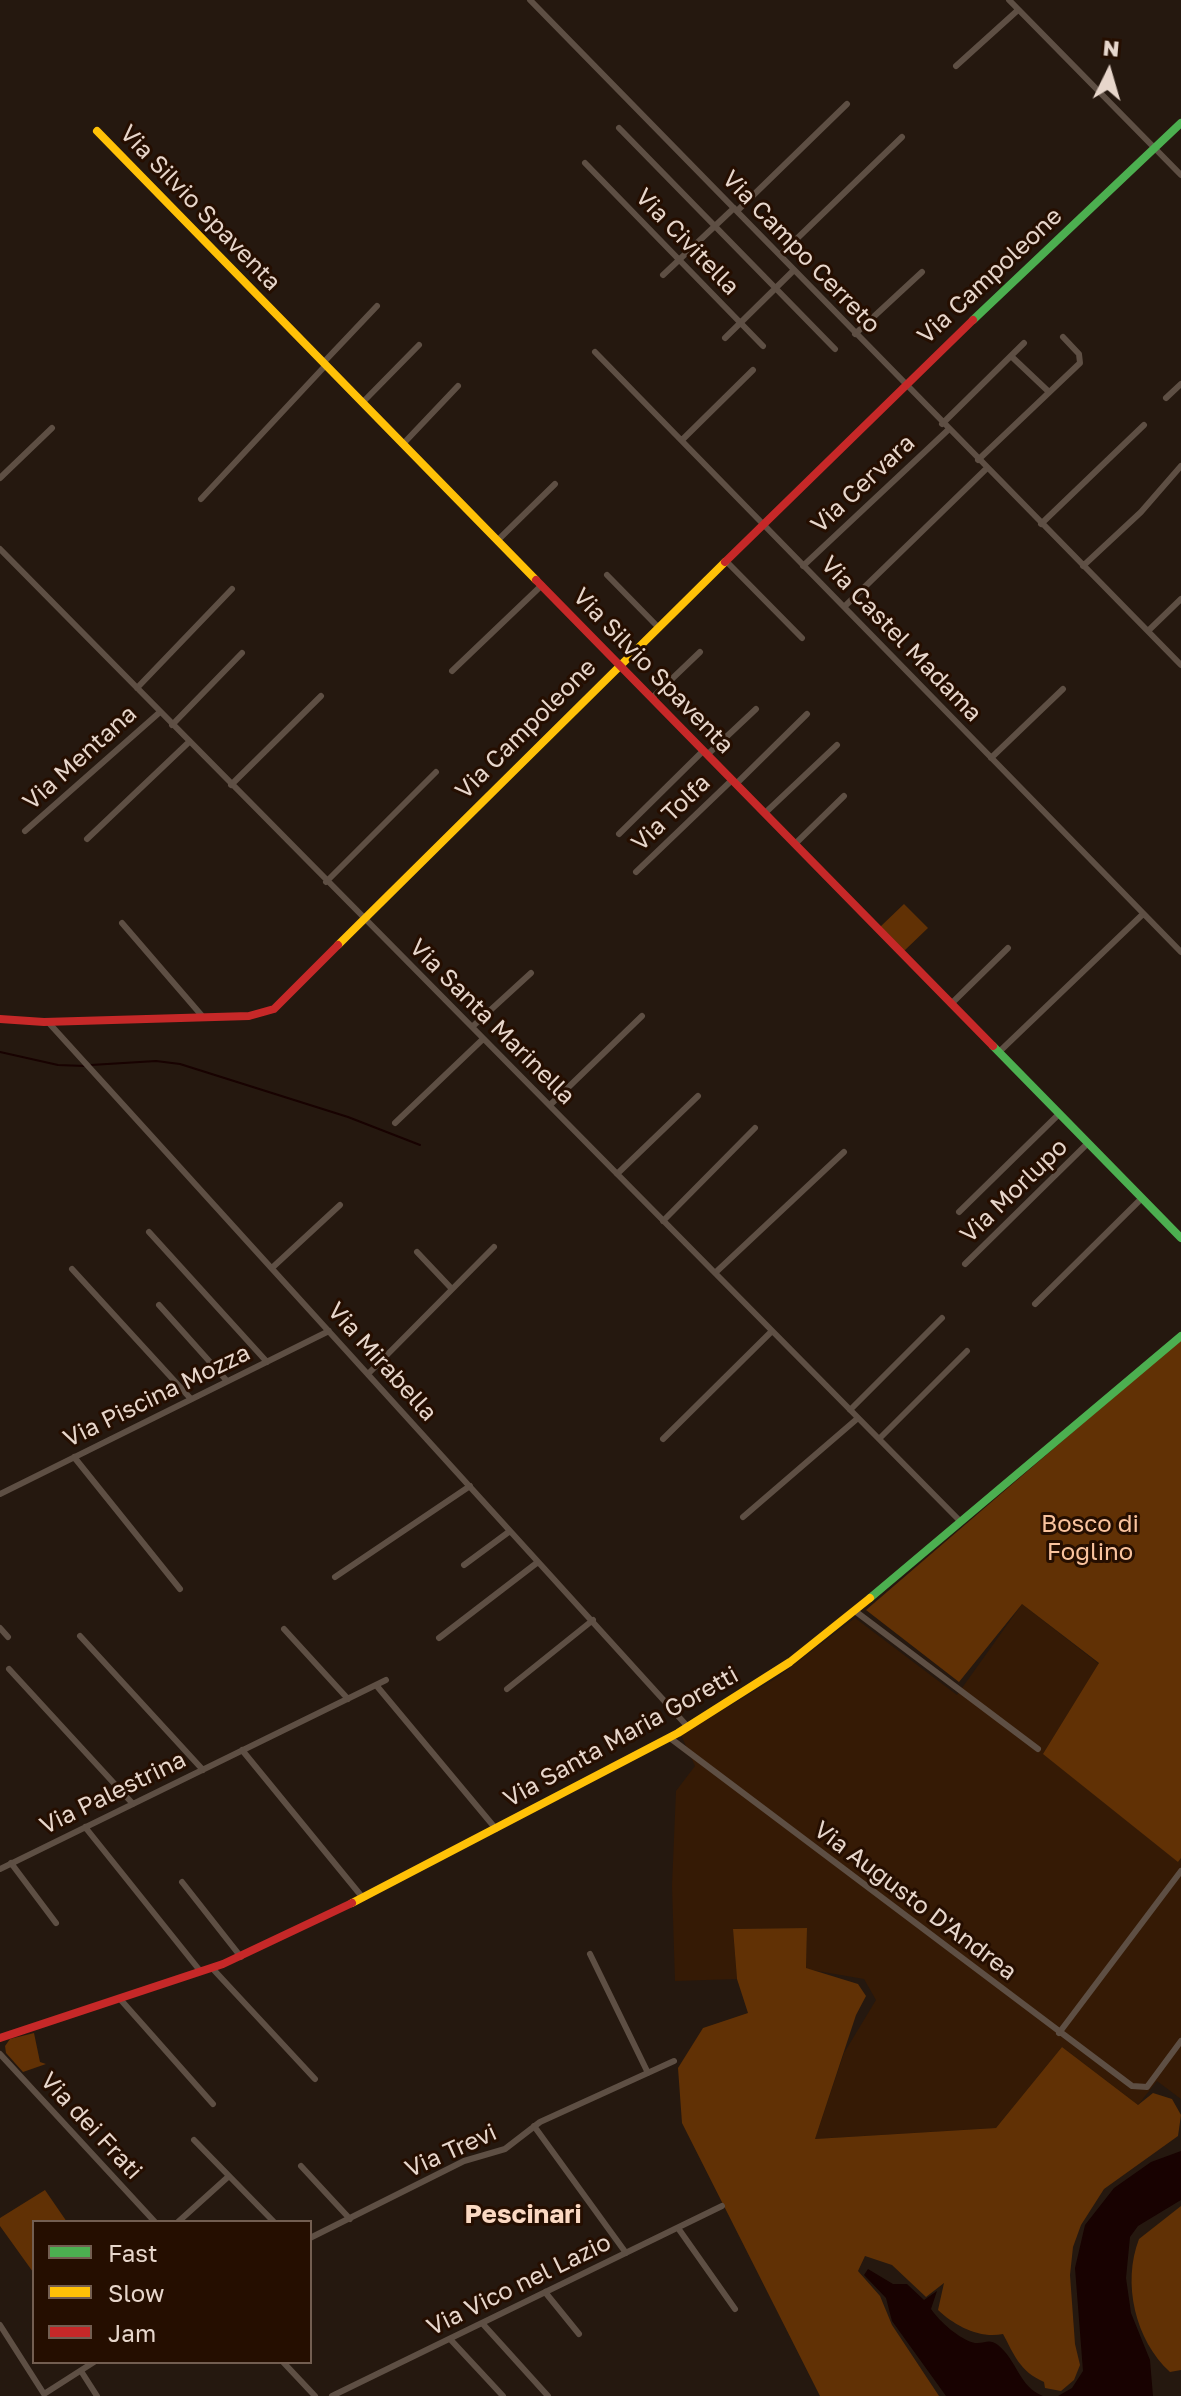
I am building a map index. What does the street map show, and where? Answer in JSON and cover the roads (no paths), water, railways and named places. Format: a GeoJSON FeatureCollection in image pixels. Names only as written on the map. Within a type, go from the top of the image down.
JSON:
{"type":"FeatureCollection","features":[{"type":"Feature","properties":{"kind":"street","name":"Via Campo Cerreto"},"geometry":{"type":"LineString","coordinates":[[530,0],[1181,665]]}},
{"type":"Feature","properties":{"kind":"street"},"geometry":{"type":"LineString","coordinates":[[1009,0],[1181,175]]}},
{"type":"Feature","properties":{"kind":"street"},"geometry":{"type":"LineString","coordinates":[[956,66],[1023,0]]}},
{"type":"Feature","properties":{"kind":"street"},"geometry":{"type":"LineString","coordinates":[[663,275],[847,104]]}},
{"type":"Feature","properties":{"kind":"street","name":"Via Campoleone"},"geometry":{"type":"LineString","coordinates":[[0,1019],[48,1022],[254,1016],[272,1010],[904,385],[1181,123]]}},
{"type":"Feature","properties":{"kind":"street"},"geometry":{"type":"LineString","coordinates":[[619,128],[835,349]]}},
{"type":"Feature","properties":{"kind":"street","name":"Via Silvio Spaventa"},"geometry":{"type":"LineString","coordinates":[[97,131],[1181,1238]]}},
{"type":"Feature","properties":{"kind":"street"},"geometry":{"type":"LineString","coordinates":[[780,255],[902,137]]}},
{"type":"Feature","properties":{"kind":"street","name":"Via Civitella"},"geometry":{"type":"LineString","coordinates":[[585,163],[763,346]]}},
{"type":"Feature","properties":{"kind":"street"},"geometry":{"type":"LineString","coordinates":[[725,338],[794,270]]}},
{"type":"Feature","properties":{"kind":"street"},"geometry":{"type":"LineString","coordinates":[[855,334],[922,272]]}},
{"type":"Feature","properties":{"kind":"street"},"geometry":{"type":"LineString","coordinates":[[201,499],[377,306]]}},
{"type":"Feature","properties":{"kind":"street"},"geometry":{"type":"LineString","coordinates":[[978,460],[1080,362],[1078,353],[1063,337]]}},
{"type":"Feature","properties":{"kind":"street","name":"Via Cervara"},"geometry":{"type":"LineString","coordinates":[[803,566],[945,427],[1024,343]]}},
{"type":"Feature","properties":{"kind":"street"},"geometry":{"type":"LineString","coordinates":[[362,403],[419,345]]}},
{"type":"Feature","properties":{"kind":"street","name":"Via Castel Madama"},"geometry":{"type":"LineString","coordinates":[[595,352],[1181,952]]}},
{"type":"Feature","properties":{"kind":"street"},"geometry":{"type":"LineString","coordinates":[[1011,356],[1049,392]]}},
{"type":"Feature","properties":{"kind":"street"},"geometry":{"type":"LineString","coordinates":[[682,440],[753,370]]}},
{"type":"Feature","properties":{"kind":"street"},"geometry":{"type":"LineString","coordinates":[[1166,398],[1181,384]]}},
{"type":"Feature","properties":{"kind":"street"},"geometry":{"type":"LineString","coordinates":[[403,444],[458,386]]}},
{"type":"Feature","properties":{"kind":"street"},"geometry":{"type":"LineString","coordinates":[[1041,524],[1144,425]]}},
{"type":"Feature","properties":{"kind":"street"},"geometry":{"type":"LineString","coordinates":[[0,478],[52,428]]}},
{"type":"Feature","properties":{"kind":"street"},"geometry":{"type":"LineString","coordinates":[[1083,566],[1143,510],[1181,466]]}},
{"type":"Feature","properties":{"kind":"street"},"geometry":{"type":"LineString","coordinates":[[844,607],[986,469]]}},
{"type":"Feature","properties":{"kind":"street"},"geometry":{"type":"LineString","coordinates":[[498,540],[555,484]]}},
{"type":"Feature","properties":{"kind":"street","name":"Via Santa Marinella"},"geometry":{"type":"LineString","coordinates":[[0,549],[959,1520]]}},
{"type":"Feature","properties":{"kind":"street"},"geometry":{"type":"LineString","coordinates":[[727,562],[802,638]]}},
{"type":"Feature","properties":{"kind":"street"},"geometry":{"type":"LineString","coordinates":[[607,575],[659,628]]}},
{"type":"Feature","properties":{"kind":"street"},"geometry":{"type":"LineString","coordinates":[[452,671],[542,585]]}},
{"type":"Feature","properties":{"kind":"street"},"geometry":{"type":"LineString","coordinates":[[137,688],[232,589]]}},
{"type":"Feature","properties":{"kind":"street"},"geometry":{"type":"LineString","coordinates":[[1148,631],[1181,599]]}},
{"type":"Feature","properties":{"kind":"street"},"geometry":{"type":"LineString","coordinates":[[652,698],[700,652]]}},
{"type":"Feature","properties":{"kind":"street"},"geometry":{"type":"LineString","coordinates":[[172,725],[242,653]]}},
{"type":"Feature","properties":{"kind":"street"},"geometry":{"type":"LineString","coordinates":[[991,758],[1063,689]]}},
{"type":"Feature","properties":{"kind":"street"},"geometry":{"type":"LineString","coordinates":[[231,785],[321,696]]}},
{"type":"Feature","properties":{"kind":"street"},"geometry":{"type":"LineString","coordinates":[[619,834],[756,709]]}},
{"type":"Feature","properties":{"kind":"street","name":"Via Mentana"},"geometry":{"type":"LineString","coordinates":[[25,831],[160,712]]}},
{"type":"Feature","properties":{"kind":"street","name":"Via Tolfa"},"geometry":{"type":"LineString","coordinates":[[636,872],[807,714]]}},
{"type":"Feature","properties":{"kind":"street"},"geometry":{"type":"LineString","coordinates":[[87,839],[189,742]]}},
{"type":"Feature","properties":{"kind":"street"},"geometry":{"type":"LineString","coordinates":[[765,813],[837,745]]}},
{"type":"Feature","properties":{"kind":"street"},"geometry":{"type":"LineString","coordinates":[[326,882],[436,772]]}},
{"type":"Feature","properties":{"kind":"street"},"geometry":{"type":"LineString","coordinates":[[795,844],[844,796]]}},
{"type":"Feature","properties":{"kind":"street"},"geometry":{"type":"LineString","coordinates":[[999,1052],[1143,914]]}},
{"type":"Feature","properties":{"kind":"street"},"geometry":{"type":"LineString","coordinates":[[122,923],[203,1017]]}},
{"type":"Feature","properties":{"kind":"street"},"geometry":{"type":"LineString","coordinates":[[951,1004],[1008,948]]}},
{"type":"Feature","properties":{"kind":"street"},"geometry":{"type":"LineString","coordinates":[[472,1027],[531,973]]}},
{"type":"Feature","properties":{"kind":"street"},"geometry":{"type":"LineString","coordinates":[[550,1105],[642,1016]]}},
{"type":"Feature","properties":{"kind":"street","name":"Via Mirabella"},"geometry":{"type":"LineString","coordinates":[[48,1022],[688,1727]]}},
{"type":"Feature","properties":{"kind":"street"},"geometry":{"type":"LineString","coordinates":[[395,1123],[483,1039]]}},
{"type":"Feature","properties":{"kind":"street"},"geometry":{"type":"LineString","coordinates":[[617,1174],[698,1096]]}},
{"type":"Feature","properties":{"kind":"street"},"geometry":{"type":"LineString","coordinates":[[959,1212],[1059,1114]]}},
{"type":"Feature","properties":{"kind":"street"},"geometry":{"type":"LineString","coordinates":[[663,1221],[755,1128]]}},
{"type":"Feature","properties":{"kind":"street","name":"Via Morlupo"},"geometry":{"type":"LineString","coordinates":[[965,1264],[1088,1143]]}},
{"type":"Feature","properties":{"kind":"street"},"geometry":{"type":"LineString","coordinates":[[715,1273],[844,1152]]}},
{"type":"Feature","properties":{"kind":"street"},"geometry":{"type":"LineString","coordinates":[[1035,1304],[1142,1198]]}},
{"type":"Feature","properties":{"kind":"street"},"geometry":{"type":"LineString","coordinates":[[273,1267],[340,1205]]}},
{"type":"Feature","properties":{"kind":"street"},"geometry":{"type":"LineString","coordinates":[[149,1232],[267,1362]]}},
{"type":"Feature","properties":{"kind":"street"},"geometry":{"type":"LineString","coordinates":[[368,1374],[450,1295],[451,1288],[494,1247]]}},
{"type":"Feature","properties":{"kind":"street"},"geometry":{"type":"LineString","coordinates":[[417,1252],[451,1288]]}},
{"type":"Feature","properties":{"kind":"street"},"geometry":{"type":"LineString","coordinates":[[72,1269],[191,1399]]}},
{"type":"Feature","properties":{"kind":"street"},"geometry":{"type":"LineString","coordinates":[[159,1305],[227,1381]]}},
{"type":"Feature","properties":{"kind":"street"},"geometry":{"type":"LineString","coordinates":[[850,1410],[942,1318]]}},
{"type":"Feature","properties":{"kind":"street","name":"Via Piscina Mozza"},"geometry":{"type":"LineString","coordinates":[[0,1494],[329,1331]]}},
{"type":"Feature","properties":{"kind":"street"},"geometry":{"type":"LineString","coordinates":[[663,1439],[772,1331]]}},
{"type":"Feature","properties":{"kind":"street","name":"Via Santa Maria Goretti"},"geometry":{"type":"LineString","coordinates":[[0,2038],[241,1957],[363,1898],[670,1738],[790,1662],[855,1611],[959,1520],[1181,1336]]}},
{"type":"Feature","properties":{"kind":"street"},"geometry":{"type":"LineString","coordinates":[[879,1439],[967,1351]]}},
{"type":"Feature","properties":{"kind":"street"},"geometry":{"type":"LineString","coordinates":[[743,1517],[858,1418]]}},
{"type":"Feature","properties":{"kind":"street"},"geometry":{"type":"LineString","coordinates":[[74,1457],[180,1589]]}},
{"type":"Feature","properties":{"kind":"street"},"geometry":{"type":"LineString","coordinates":[[335,1577],[470,1486]]}},
{"type":"Feature","properties":{"kind":"street"},"geometry":{"type":"LineString","coordinates":[[464,1565],[510,1531]]}},
{"type":"Feature","properties":{"kind":"street"},"geometry":{"type":"LineString","coordinates":[[439,1638],[538,1562]]}},
{"type":"Feature","properties":{"kind":"street"},"geometry":{"type":"LineString","coordinates":[[855,1611],[1038,1749]]}},
{"type":"Feature","properties":{"kind":"street"},"geometry":{"type":"LineString","coordinates":[[507,1689],[593,1620]]}},
{"type":"Feature","properties":{"kind":"street"},"geometry":{"type":"LineString","coordinates":[[0,1628],[8,1637]]}},
{"type":"Feature","properties":{"kind":"street"},"geometry":{"type":"LineString","coordinates":[[284,1629],[348,1699]]}},
{"type":"Feature","properties":{"kind":"street"},"geometry":{"type":"LineString","coordinates":[[80,1636],[203,1770]]}},
{"type":"Feature","properties":{"kind":"street"},"geometry":{"type":"LineString","coordinates":[[9,1669],[133,1804]]}},
{"type":"Feature","properties":{"kind":"street","name":"Via Palestrina"},"geometry":{"type":"LineString","coordinates":[[0,1869],[386,1680]]}},
{"type":"Feature","properties":{"kind":"street"},"geometry":{"type":"LineString","coordinates":[[376,1685],[496,1829]]}},
{"type":"Feature","properties":{"kind":"street","name":"Via Augusto D'Andrea"},"geometry":{"type":"LineString","coordinates":[[670,1738],[1132,2086],[1141,2088],[1150,2083],[1181,2041]]}},
{"type":"Feature","properties":{"kind":"street"},"geometry":{"type":"LineString","coordinates":[[242,1750],[363,1898]]}},
{"type":"Feature","properties":{"kind":"street"},"geometry":{"type":"LineString","coordinates":[[85,1827],[201,1972]]}},
{"type":"Feature","properties":{"kind":"street"},"geometry":{"type":"LineString","coordinates":[[11,1863],[56,1923]]}},
{"type":"Feature","properties":{"kind":"street"},"geometry":{"type":"LineString","coordinates":[[1059,2033],[1181,1871]]}},
{"type":"Feature","properties":{"kind":"street"},"geometry":{"type":"LineString","coordinates":[[182,1882],[241,1957]]}},
{"type":"Feature","properties":{"kind":"street"},"geometry":{"type":"LineString","coordinates":[[590,1954],[648,2073]]}},
{"type":"Feature","properties":{"kind":"street"},"geometry":{"type":"LineString","coordinates":[[212,1968],[315,2079]]}},
{"type":"Feature","properties":{"kind":"street"},"geometry":{"type":"LineString","coordinates":[[120,1999],[213,2104]]}},
{"type":"Feature","properties":{"kind":"street"},"geometry":{"type":"LineString","coordinates":[[0,2038],[0,2052]]}},
{"type":"Feature","properties":{"kind":"street","name":"Via dei Frati"},"geometry":{"type":"LineString","coordinates":[[0,2052],[153,2220]]}},
{"type":"Feature","properties":{"kind":"street","name":"Via Trevi"},"geometry":{"type":"LineString","coordinates":[[312,2237],[464,2161],[505,2149],[534,2126],[674,2061]]}},
{"type":"Feature","properties":{"kind":"street"},"geometry":{"type":"LineString","coordinates":[[534,2126],[626,2253]]}},
{"type":"Feature","properties":{"kind":"street"},"geometry":{"type":"LineString","coordinates":[[194,2140],[272,2220]]}},
{"type":"Feature","properties":{"kind":"street"},"geometry":{"type":"LineString","coordinates":[[301,2166],[350,2219]]}},
{"type":"Feature","properties":{"kind":"street"},"geometry":{"type":"LineString","coordinates":[[180,2220],[229,2176]]}},
{"type":"Feature","properties":{"kind":"street","name":"Via Vico nel Lazio"},"geometry":{"type":"LineString","coordinates":[[332,2396],[722,2206]]}},
{"type":"Feature","properties":{"kind":"street"},"geometry":{"type":"LineString","coordinates":[[678,2228],[735,2309]]}},
{"type":"Feature","properties":{"kind":"street"},"geometry":{"type":"LineString","coordinates":[[545,2292],[579,2334]]}},
{"type":"Feature","properties":{"kind":"street"},"geometry":{"type":"LineString","coordinates":[[482,2323],[548,2396]]}},
{"type":"Feature","properties":{"kind":"street"},"geometry":{"type":"LineString","coordinates":[[0,2325],[43,2395],[91,2364]]}},
{"type":"Feature","properties":{"kind":"street"},"geometry":{"type":"LineString","coordinates":[[450,2339],[503,2396]]}},
{"type":"Feature","properties":{"kind":"street"},"geometry":{"type":"LineString","coordinates":[[285,2364],[315,2396]]}},
{"type":"Feature","properties":{"kind":"street"},"geometry":{"type":"LineString","coordinates":[[81,2371],[97,2396]]}},
{"type":"Feature","properties":{"kind":"waterway"},"geometry":{"type":"LineString","coordinates":[[0,1052],[58,1065],[85,1066]]}},
{"type":"Feature","properties":{"kind":"waterway"},"geometry":{"type":"LineString","coordinates":[[91,1065],[156,1061],[180,1064],[348,1117],[420,1145]]}},
{"type":"Feature","properties":{"kind":"district","name":"Pescinari"},"geometry":{"type":"Point","coordinates":[523,2215]}},
{"type":"Feature","properties":{"kind":"park label","name":"Bosco di Foglino"},"geometry":{"type":"Point","coordinates":[1090,1538]}}]}
